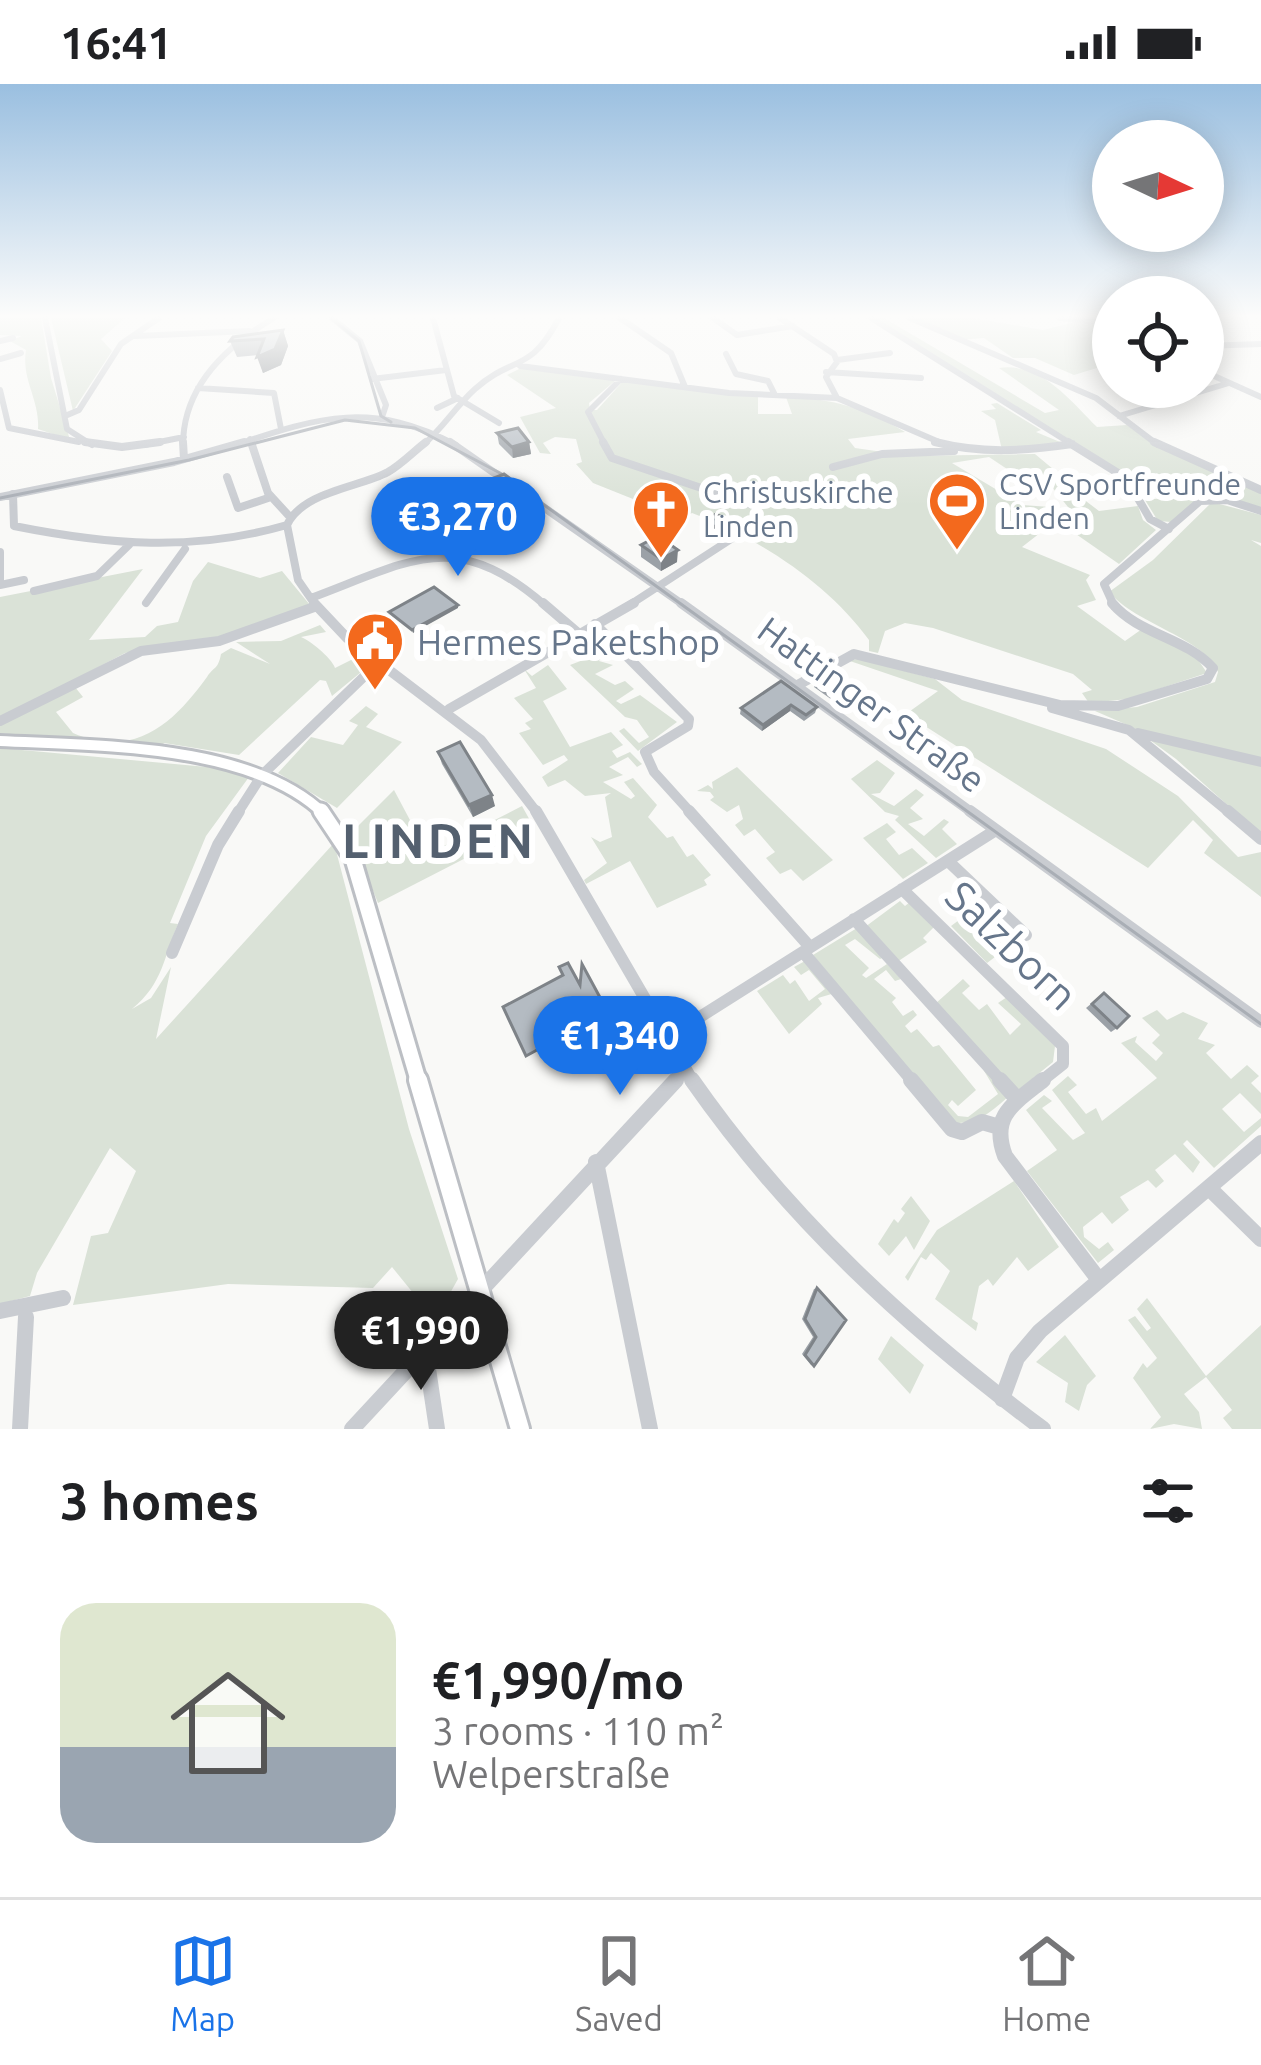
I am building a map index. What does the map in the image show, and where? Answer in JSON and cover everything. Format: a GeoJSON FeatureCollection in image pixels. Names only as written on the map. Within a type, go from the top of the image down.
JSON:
{"type":"FeatureCollection","features":[{"type":"Feature","properties":{"kind":"main road"},"geometry":{"type":"LineString","coordinates":[[0,741],[222,762],[262,775],[319,809],[353,860],[520,1429]]}},
{"type":"Feature","properties":{"kind":"street"},"geometry":{"type":"LineString","coordinates":[[58,381],[67,430],[79,442]]}},
{"type":"Feature","properties":{"kind":"street"},"geometry":{"type":"LineString","coordinates":[[64,416],[79,410],[96,381]]}},
{"type":"Feature","properties":{"kind":"street"},"geometry":{"type":"LineString","coordinates":[[184,459],[187,407],[204,381]]}},
{"type":"Feature","properties":{"kind":"street"},"geometry":{"type":"LineString","coordinates":[[372,381],[381,413]]}},
{"type":"Feature","properties":{"kind":"street"},"geometry":{"type":"LineString","coordinates":[[451,381],[460,399],[499,423]]}},
{"type":"Feature","properties":{"kind":"street"},"geometry":{"type":"LineString","coordinates":[[437,408],[491,381]]}},
{"type":"Feature","properties":{"kind":"street"},"geometry":{"type":"LineString","coordinates":[[619,381],[589,412],[612,458],[755,506]]}},
{"type":"Feature","properties":{"kind":"street"},"geometry":{"type":"LineString","coordinates":[[635,381],[837,398],[956,448]]}},
{"type":"Feature","properties":{"kind":"street"},"geometry":{"type":"LineString","coordinates":[[684,381],[685,387]]}},
{"type":"Feature","properties":{"kind":"street"},"geometry":{"type":"LineString","coordinates":[[764,381],[775,394]]}},
{"type":"Feature","properties":{"kind":"street"},"geometry":{"type":"LineString","coordinates":[[830,381],[837,398]]}},
{"type":"Feature","properties":{"kind":"street"},"geometry":{"type":"LineString","coordinates":[[971,381],[1128,480],[1150,519],[1169,529]]}},
{"type":"Feature","properties":{"kind":"street"},"geometry":{"type":"LineString","coordinates":[[1048,381],[1100,400],[1162,448],[1261,490]]}},
{"type":"Feature","properties":{"kind":"street"},"geometry":{"type":"LineString","coordinates":[[1224,381],[1261,397]]}},
{"type":"Feature","properties":{"kind":"street"},"geometry":{"type":"LineString","coordinates":[[1119,416],[1229,383]]}},
{"type":"Feature","properties":{"kind":"street"},"geometry":{"type":"LineString","coordinates":[[198,388],[273,393],[281,429]]}},
{"type":"Feature","properties":{"kind":"street"},"geometry":{"type":"LineString","coordinates":[[0,390],[9,428],[116,447],[184,437]]}},
{"type":"Feature","properties":{"kind":"street"},"geometry":{"type":"LineString","coordinates":[[13,494],[14,526],[129,545],[185,549],[231,544],[289,521],[328,494],[386,473],[436,439],[460,399]]}},
{"type":"Feature","properties":{"kind":"street","name":"Hattinger Straße"},"geometry":{"type":"LineString","coordinates":[[330,420],[381,413]]}},
{"type":"Feature","properties":{"kind":"street","name":"Hattinger Straße"},"geometry":{"type":"LineString","coordinates":[[0,497],[184,459],[281,429],[381,413],[496,469],[1261,1022]]}},
{"type":"Feature","properties":{"kind":"street"},"geometry":{"type":"LineString","coordinates":[[250,440],[271,497],[289,521],[298,581],[377,664],[449,709],[479,735],[531,806],[685,1071],[744,1153],[843,1264],[916,1335],[1043,1429]]}},
{"type":"Feature","properties":{"kind":"street"},"geometry":{"type":"LineString","coordinates":[[833,467],[883,454],[956,448],[1007,453],[1072,444]]}},
{"type":"Feature","properties":{"kind":"street"},"geometry":{"type":"LineString","coordinates":[[227,477],[238,508],[271,497]]}},
{"type":"Feature","properties":{"kind":"street"},"geometry":{"type":"LineString","coordinates":[[796,686],[847,655],[857,654],[1044,702],[1121,706],[1212,674],[1211,663],[1199,652],[1136,621],[1104,592],[1107,580],[1196,503],[1230,500],[1261,512]]}},
{"type":"Feature","properties":{"kind":"street"},"geometry":{"type":"LineString","coordinates":[[449,709],[746,530]]}},
{"type":"Feature","properties":{"kind":"street"},"geometry":{"type":"LineString","coordinates":[[34,592],[97,576],[129,545]]}},
{"type":"Feature","properties":{"kind":"street"},"geometry":{"type":"LineString","coordinates":[[146,603],[185,549]]}},
{"type":"Feature","properties":{"kind":"street"},"geometry":{"type":"LineString","coordinates":[[0,552],[0,585],[24,580]]}},
{"type":"Feature","properties":{"kind":"street"},"geometry":{"type":"LineString","coordinates":[[0,721],[146,649],[219,641],[414,565],[472,558],[493,567],[578,633]]}},
{"type":"Feature","properties":{"kind":"street"},"geometry":{"type":"LineString","coordinates":[[596,624],[688,717],[688,727],[645,752],[654,772],[952,1129],[962,1132],[982,1122],[996,1126],[1006,1156],[1099,1280]]}},
{"type":"Feature","properties":{"kind":"street"},"geometry":{"type":"LineString","coordinates":[[172,953],[218,845],[262,775],[377,664]]}},
{"type":"Feature","properties":{"kind":"street"},"geometry":{"type":"LineString","coordinates":[[1044,702],[1058,712],[1261,762]]}},
{"type":"Feature","properties":{"kind":"street"},"geometry":{"type":"LineString","coordinates":[[1129,730],[1261,839]]}},
{"type":"Feature","properties":{"kind":"street"},"geometry":{"type":"LineString","coordinates":[[665,1039],[996,830]]}},
{"type":"Feature","properties":{"kind":"street"},"geometry":{"type":"LineString","coordinates":[[948,861],[1026,935]]}},
{"type":"Feature","properties":{"kind":"street","name":"Salzborn"},"geometry":{"type":"LineString","coordinates":[[902,889],[1063,1046],[1063,1064],[1018,1100],[996,1126]]}},
{"type":"Feature","properties":{"kind":"street"},"geometry":{"type":"LineString","coordinates":[[854,919],[1018,1100]]}},
{"type":"Feature","properties":{"kind":"street"},"geometry":{"type":"LineString","coordinates":[[352,1429],[685,1071]]}},
{"type":"Feature","properties":{"kind":"street"},"geometry":{"type":"LineString","coordinates":[[1002,1399],[1028,1342],[1261,1143]]}},
{"type":"Feature","properties":{"kind":"street"},"geometry":{"type":"LineString","coordinates":[[596,1162],[650,1429]]}},
{"type":"Feature","properties":{"kind":"street"},"geometry":{"type":"LineString","coordinates":[[1209,1188],[1261,1239]]}},
{"type":"Feature","properties":{"kind":"street"},"geometry":{"type":"LineString","coordinates":[[0,1311],[63,1298]]}},
{"type":"Feature","properties":{"kind":"street"},"geometry":{"type":"LineString","coordinates":[[20,1429],[26,1317]]}},
{"type":"Feature","properties":{"kind":"street"},"geometry":{"type":"LineString","coordinates":[[425,1349],[437,1429]]}},
{"type":"Feature","properties":{"kind":"shaded area"},"geometry":{"type":"Polygon","coordinates":[[[29,381],[52,381],[70,440],[38,429],[29,381]]]}},
{"type":"Feature","properties":{"kind":"shaded area"},"geometry":{"type":"Polygon","coordinates":[[[66,381],[93,381],[73,411],[66,381]]]}},
{"type":"Feature","properties":{"kind":"shaded area"},"geometry":{"type":"Polygon","coordinates":[[[516,381],[615,381],[589,403],[590,410],[597,410],[623,381],[758,396],[758,414],[792,414],[786,397],[819,400],[862,410],[905,432],[848,439],[855,448],[911,456],[1035,454],[1071,484],[1119,477],[1117,484],[1074,492],[1099,511],[1138,506],[1143,520],[1156,530],[1119,564],[1073,532],[1084,527],[1052,487],[1016,475],[989,457],[952,463],[1022,505],[1050,507],[1075,522],[1040,533],[1022,547],[1090,575],[1086,580],[1096,600],[1077,606],[1125,641],[1142,629],[1193,652],[1207,673],[1128,699],[1089,703],[1082,693],[1092,690],[1073,674],[933,628],[905,623],[885,631],[878,653],[869,651],[869,640],[833,599],[766,549],[692,513],[674,523],[635,509],[643,503],[593,483],[576,464],[582,462],[576,439],[555,437],[543,443],[551,454],[540,453],[520,417],[556,408],[516,381]]]}},
{"type":"Feature","properties":{"kind":"shaded area"},"geometry":{"type":"Polygon","coordinates":[[[974,381],[990,381],[1045,413],[1059,410],[1017,381],[1046,381],[1097,427],[1127,425],[1156,446],[1261,491],[1261,509],[1203,497],[1171,522],[1158,521],[1145,500],[1212,493],[1142,492],[1127,476],[974,381]]]}},
{"type":"Feature","properties":{"kind":"shaded area"},"geometry":{"type":"Polygon","coordinates":[[[997,403],[1041,430],[1036,432],[1060,442],[1002,450],[995,420],[981,411],[996,409],[991,404],[997,403]]]}},
{"type":"Feature","properties":{"kind":"shaded area"},"geometry":{"type":"Polygon","coordinates":[[[1212,502],[1261,515],[1261,543],[1251,540],[1261,546],[1261,835],[1176,759],[1132,727],[1095,711],[1137,707],[1215,682],[1218,672],[1211,660],[1109,592],[1153,560],[1212,502]]]}},
{"type":"Feature","properties":{"kind":"shaded area"},"geometry":{"type":"Polygon","coordinates":[[[208,562],[260,578],[282,571],[310,605],[224,637],[125,653],[0,719],[0,597],[143,569],[89,640],[145,637],[157,626],[178,622],[193,581],[208,562]]]}},
{"type":"Feature","properties":{"kind":"shaded area"},"geometry":{"type":"Polygon","coordinates":[[[320,625],[326,632],[301,637],[335,668],[357,657],[366,668],[332,696],[326,681],[320,680],[239,755],[164,743],[158,750],[0,733],[0,724],[75,687],[83,697],[56,712],[73,733],[117,742],[136,738],[183,707],[221,654],[231,648],[270,664],[236,642],[281,641],[320,625]]]}},
{"type":"Feature","properties":{"kind":"shaded area"},"geometry":{"type":"Polygon","coordinates":[[[604,652],[599,661],[613,665],[595,674],[615,685],[625,681],[634,689],[616,701],[621,704],[640,695],[677,722],[638,751],[619,731],[624,728],[639,743],[649,737],[637,720],[625,717],[570,665],[604,652]]]}},
{"type":"Feature","properties":{"kind":"shaded area"},"geometry":{"type":"Polygon","coordinates":[[[847,660],[935,679],[962,700],[1106,749],[1178,796],[1238,857],[1261,852],[1261,897],[1204,853],[1213,840],[1193,820],[1148,868],[906,714],[938,691],[847,660]]]}},
{"type":"Feature","properties":{"kind":"shaded area"},"geometry":{"type":"Polygon","coordinates":[[[548,665],[567,689],[543,701],[570,747],[611,732],[623,745],[612,751],[617,758],[630,752],[642,764],[637,767],[628,757],[609,767],[623,775],[603,782],[631,799],[635,796],[624,782],[633,778],[657,805],[648,817],[667,838],[673,836],[687,857],[693,854],[711,875],[704,880],[707,885],[657,908],[630,861],[586,884],[584,880],[607,863],[591,837],[600,842],[612,837],[605,797],[611,793],[585,796],[565,780],[548,787],[542,777],[568,760],[564,755],[543,765],[519,733],[531,729],[525,723],[533,719],[514,698],[536,688],[524,669],[532,676],[548,665]]]}},
{"type":"Feature","properties":{"kind":"shaded area"},"geometry":{"type":"Polygon","coordinates":[[[366,706],[378,714],[366,727],[402,742],[337,808],[278,773],[311,737],[343,745],[358,725],[349,721],[366,706]]]}},
{"type":"Feature","properties":{"kind":"shaded area"},"geometry":{"type":"Polygon","coordinates":[[[0,748],[229,769],[249,777],[206,836],[170,923],[178,924],[161,969],[132,1009],[151,998],[171,967],[156,1039],[334,843],[409,1129],[458,1279],[435,1320],[392,1267],[373,1288],[228,1284],[73,1305],[91,1236],[108,1233],[136,1171],[110,1148],[37,1273],[30,1296],[0,1304],[0,748]]]}},
{"type":"Feature","properties":{"kind":"shaded area"},"geometry":{"type":"Polygon","coordinates":[[[877,760],[895,773],[880,793],[871,794],[894,806],[916,789],[924,795],[910,808],[923,819],[908,824],[924,836],[944,819],[949,822],[942,829],[957,844],[936,858],[895,820],[899,816],[885,812],[851,779],[877,760]]]}},
{"type":"Feature","properties":{"kind":"shaded area"},"geometry":{"type":"Polygon","coordinates":[[[737,767],[833,860],[803,881],[791,869],[780,874],[766,858],[775,852],[755,829],[744,836],[735,825],[743,819],[739,805],[727,812],[710,800],[714,797],[710,792],[697,791],[708,785],[713,789],[712,782],[737,767]]]}},
{"type":"Feature","properties":{"kind":"shaded area"},"geometry":{"type":"Polygon","coordinates":[[[394,790],[428,854],[522,806],[532,824],[378,903],[350,834],[394,790]]]}},
{"type":"Feature","properties":{"kind":"shaded area"},"geometry":{"type":"Polygon","coordinates":[[[887,823],[896,832],[886,839],[899,855],[912,848],[928,863],[903,879],[863,838],[887,823]]]}},
{"type":"Feature","properties":{"kind":"shaded area"},"geometry":{"type":"Polygon","coordinates":[[[900,901],[905,906],[910,902],[935,926],[923,938],[927,942],[897,962],[865,927],[900,901]]]}},
{"type":"Feature","properties":{"kind":"shaded area"},"geometry":{"type":"Polygon","coordinates":[[[993,907],[1023,936],[987,963],[951,926],[975,908],[983,915],[993,907]]]}},
{"type":"Feature","properties":{"kind":"shaded area"},"geometry":{"type":"Polygon","coordinates":[[[857,928],[884,957],[880,959],[855,939],[845,945],[869,968],[862,975],[866,978],[887,964],[901,979],[895,981],[886,970],[874,979],[896,998],[892,1002],[903,1016],[913,1010],[917,1015],[905,1026],[911,1033],[917,1029],[933,1047],[939,1045],[976,1090],[958,1106],[952,1100],[948,1105],[958,1116],[968,1117],[998,1094],[975,1056],[1010,1095],[990,1112],[952,1123],[813,955],[857,928]]]}},
{"type":"Feature","properties":{"kind":"shaded area"},"geometry":{"type":"Polygon","coordinates":[[[805,961],[835,993],[818,998],[822,1004],[789,1034],[757,991],[783,975],[790,984],[795,980],[809,1001],[825,989],[809,970],[801,975],[794,967],[805,961]]]}},
{"type":"Feature","properties":{"kind":"shaded area"},"geometry":{"type":"Polygon","coordinates":[[[963,979],[970,986],[962,993],[979,1010],[987,1004],[1010,1035],[1021,1024],[998,1003],[1007,997],[1055,1046],[1053,1062],[1016,1092],[935,1004],[963,979]]]}},
{"type":"Feature","properties":{"kind":"shaded area"},"geometry":{"type":"Polygon","coordinates":[[[1157,1010],[1167,1020],[1183,1012],[1208,1023],[1198,1039],[1215,1045],[1206,1053],[1231,1079],[1247,1065],[1259,1076],[1251,1083],[1261,1093],[1261,1114],[1240,1093],[1222,1109],[1244,1132],[1261,1118],[1261,1126],[1214,1168],[1187,1140],[1183,1144],[1200,1162],[1193,1173],[1175,1154],[1155,1170],[1164,1181],[1156,1188],[1148,1180],[1120,1197],[1129,1210],[1112,1224],[1102,1212],[1083,1227],[1084,1237],[1099,1249],[1108,1242],[1114,1250],[1098,1263],[1027,1171],[1057,1150],[1026,1110],[1044,1095],[1052,1101],[1042,1108],[1073,1140],[1085,1133],[1052,1090],[1068,1076],[1077,1085],[1068,1092],[1086,1114],[1096,1108],[1102,1121],[1157,1078],[1121,1043],[1137,1036],[1135,1042],[1156,1061],[1163,1053],[1152,1043],[1160,1035],[1142,1018],[1157,1010]]]}},
{"type":"Feature","properties":{"kind":"shaded area"},"geometry":{"type":"Polygon","coordinates":[[[1014,1181],[1059,1247],[1028,1271],[1017,1257],[993,1286],[988,1279],[979,1286],[972,1319],[978,1323],[976,1331],[935,1299],[950,1271],[931,1253],[926,1260],[921,1257],[908,1281],[905,1277],[937,1230],[1014,1181]]]}},
{"type":"Feature","properties":{"kind":"shaded area"},"geometry":{"type":"Polygon","coordinates":[[[911,1196],[930,1221],[914,1250],[906,1236],[889,1256],[878,1244],[894,1219],[898,1223],[905,1213],[901,1209],[911,1196]]]}},
{"type":"Feature","properties":{"kind":"shaded area"},"geometry":{"type":"Polygon","coordinates":[[[1147,1298],[1206,1376],[1261,1325],[1261,1429],[1232,1429],[1223,1418],[1232,1410],[1206,1377],[1184,1394],[1199,1412],[1202,1429],[1174,1424],[1150,1429],[1161,1417],[1133,1378],[1143,1363],[1147,1368],[1157,1358],[1128,1320],[1135,1316],[1147,1331],[1151,1328],[1137,1309],[1147,1298]]]}},
{"type":"Feature","properties":{"kind":"shaded area"},"geometry":{"type":"Polygon","coordinates":[[[1065,1335],[1096,1376],[1087,1385],[1079,1411],[1065,1402],[1068,1383],[1036,1362],[1065,1335]]]}},
{"type":"Feature","properties":{"kind":"shaded area"},"geometry":{"type":"Polygon","coordinates":[[[891,1336],[924,1365],[910,1394],[878,1359],[891,1336]]]}},
{"type":"Feature","properties":{"kind":"building"},"geometry":{"type":"Polygon","coordinates":[[[518,428],[529,442],[512,447],[497,433],[518,428]]]}},
{"type":"Feature","properties":{"kind":"building"},"geometry":{"type":"Polygon","coordinates":[[[504,474],[512,480],[491,488],[484,482],[504,474]]]}},
{"type":"Feature","properties":{"kind":"building"},"geometry":{"type":"Polygon","coordinates":[[[716,514],[730,521],[719,529],[705,521],[716,514]]]}},
{"type":"Feature","properties":{"kind":"building"},"geometry":{"type":"Polygon","coordinates":[[[658,536],[678,550],[661,559],[641,545],[658,536]]]}},
{"type":"Feature","properties":{"kind":"building"},"geometry":{"type":"Polygon","coordinates":[[[434,587],[458,605],[412,630],[389,612],[434,587]]]}},
{"type":"Feature","properties":{"kind":"building"},"geometry":{"type":"Polygon","coordinates":[[[832,672],[859,691],[844,701],[816,681],[832,672]]]}},
{"type":"Feature","properties":{"kind":"building"},"geometry":{"type":"Polygon","coordinates":[[[781,681],[817,707],[806,715],[791,705],[763,725],[741,708],[781,681]]]}},
{"type":"Feature","properties":{"kind":"building"},"geometry":{"type":"Polygon","coordinates":[[[460,742],[492,795],[469,805],[438,752],[460,742]]]}},
{"type":"Feature","properties":{"kind":"building"},"geometry":{"type":"Polygon","coordinates":[[[568,963],[580,985],[582,964],[603,1003],[555,1030],[559,1038],[526,1056],[503,1007],[563,975],[559,967],[568,963]]]}},
{"type":"Feature","properties":{"kind":"building"},"geometry":{"type":"Polygon","coordinates":[[[1104,993],[1129,1016],[1117,1028],[1092,1004],[1104,993]]]}},
{"type":"Feature","properties":{"kind":"building"},"geometry":{"type":"Polygon","coordinates":[[[817,1288],[846,1320],[814,1366],[805,1355],[816,1337],[805,1319],[817,1288]]]}},
{"type":"Feature","properties":{"kind":"tram line"},"geometry":{"type":"LineString","coordinates":[[371,381],[381,416],[391,422]]}},
{"type":"Feature","properties":{"kind":"tram line"},"geometry":{"type":"LineString","coordinates":[[0,498],[189,460],[345,420],[415,428],[500,473],[1261,1024]]}},
{"type":"Feature","properties":{"kind":"place","name":"CSV Sportfreunde Linden"},"geometry":{"type":"Point","coordinates":[957,552]}},
{"type":"Feature","properties":{"kind":"place","name":"Christuskirche Linden"},"geometry":{"type":"Point","coordinates":[661,560]}},
{"type":"Feature","properties":{"kind":"place","name":"Hermes Paketshop"},"geometry":{"type":"Point","coordinates":[375,692]}},
{"type":"Feature","properties":{"kind":"district","name":"LINDEN"},"geometry":{"type":"Point","coordinates":[439,840]}}]}
